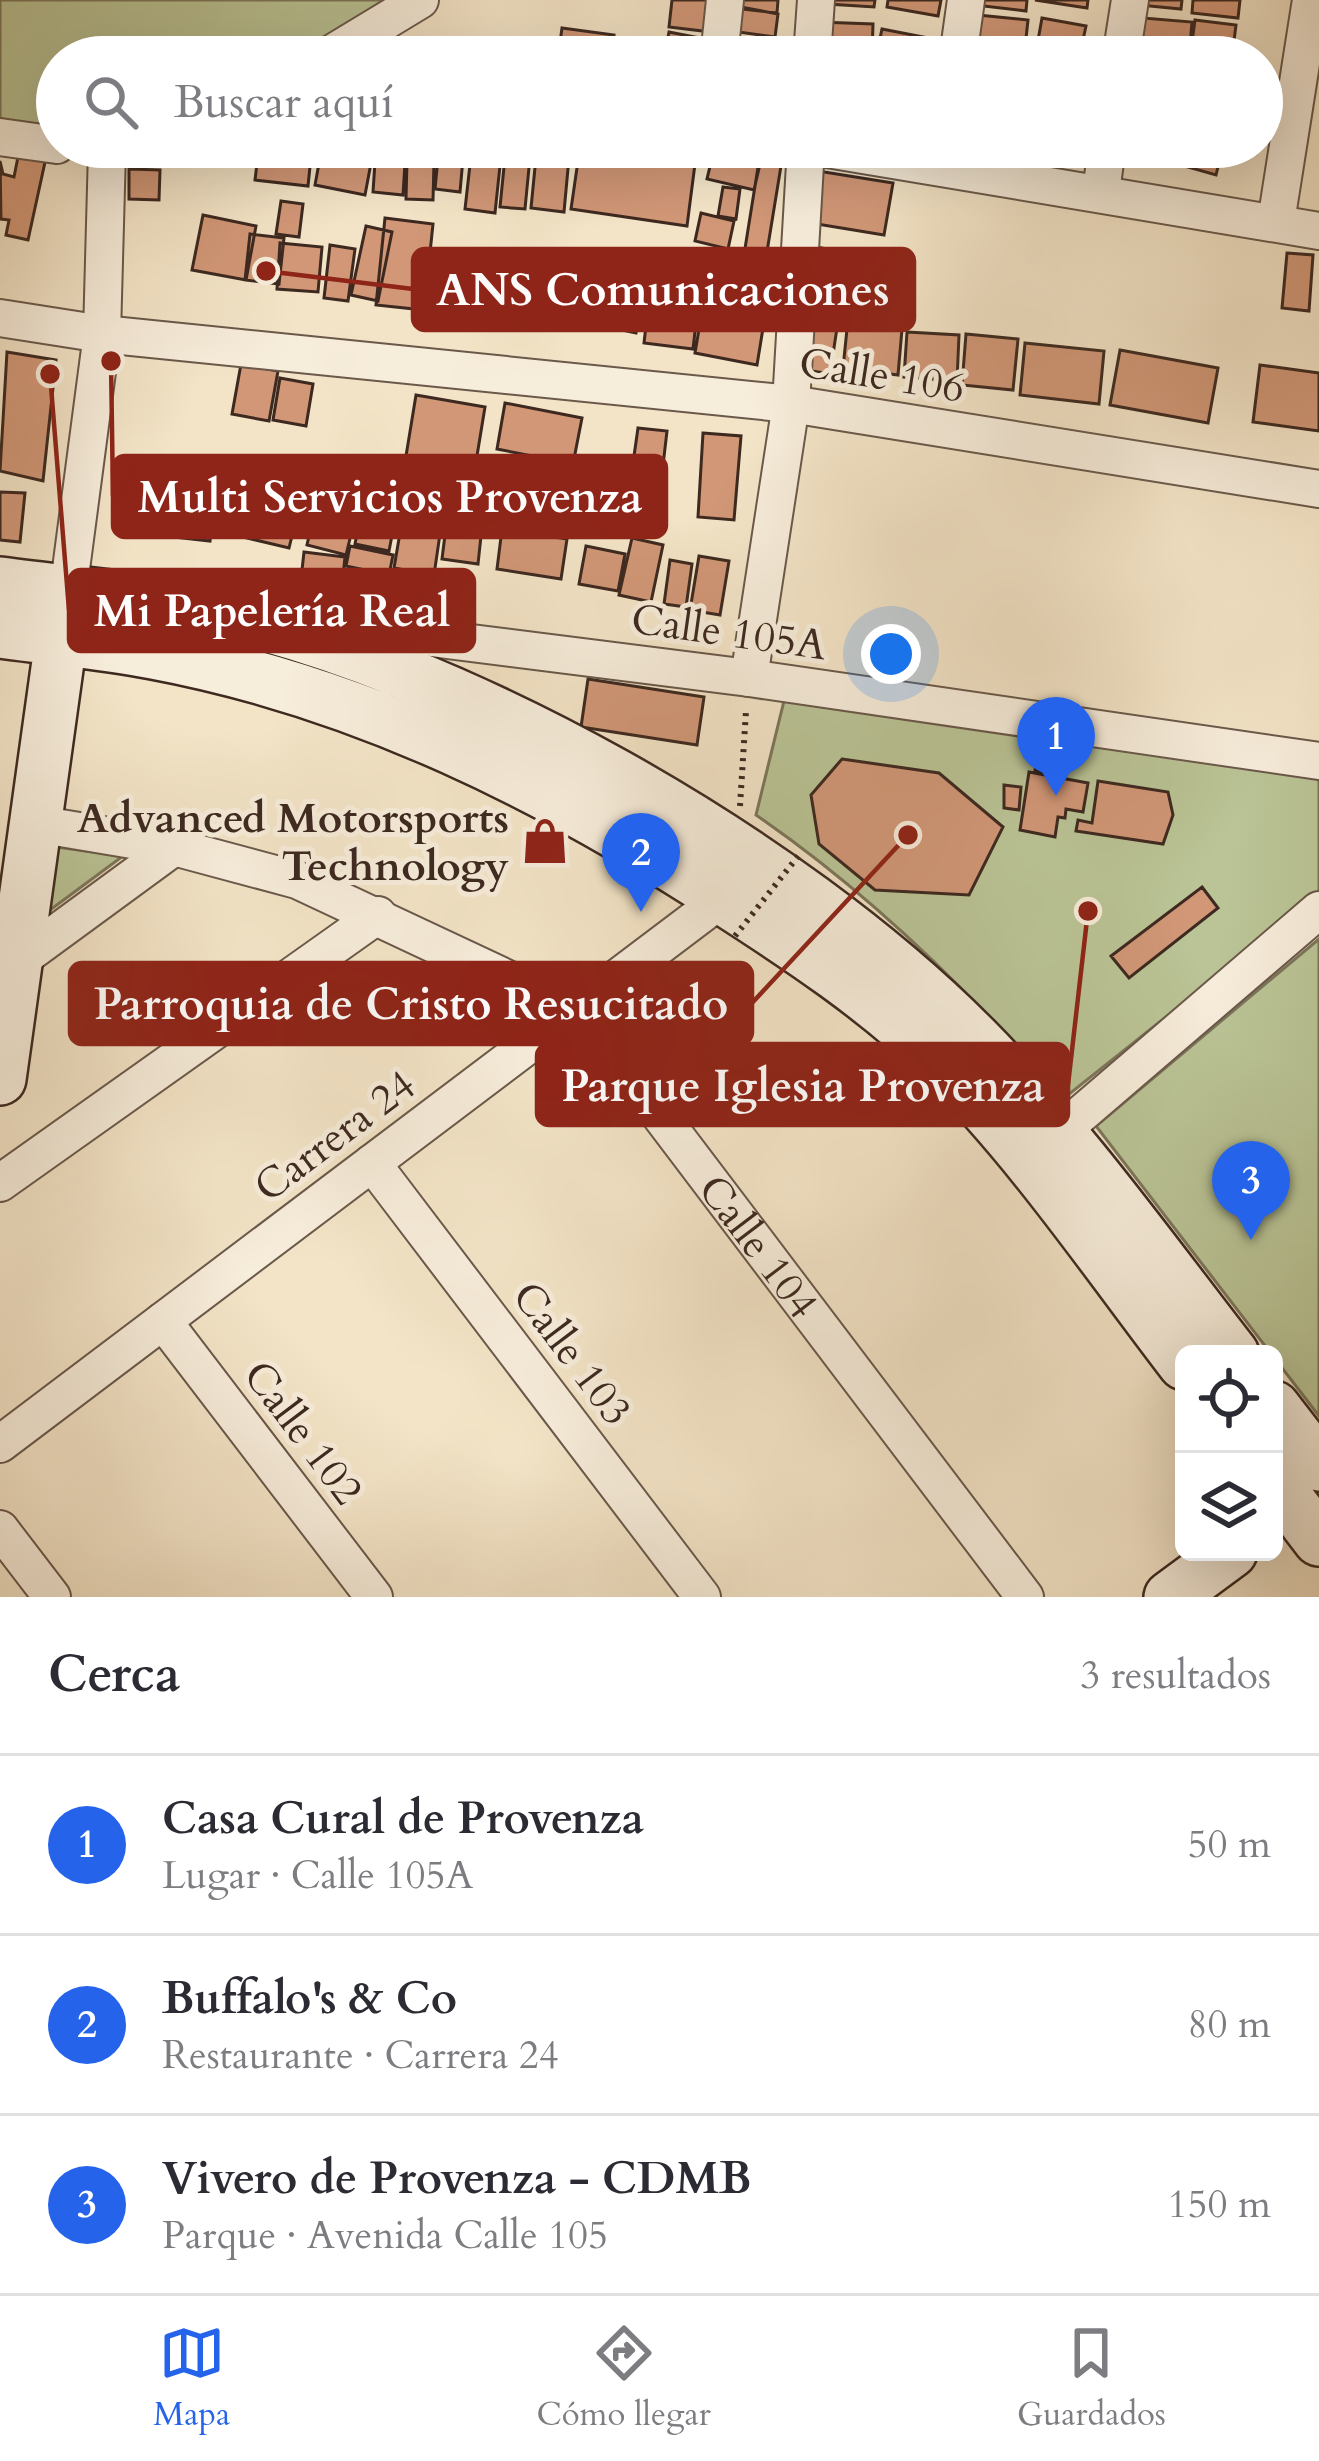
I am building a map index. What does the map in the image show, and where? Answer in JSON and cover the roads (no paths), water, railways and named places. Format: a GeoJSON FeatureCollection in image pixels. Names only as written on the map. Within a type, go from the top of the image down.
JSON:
{"type":"FeatureCollection","features":[{"type":"Feature","properties":{"kind":"main road"},"geometry":{"type":"LineString","coordinates":[[0,583],[64,616],[394,723],[568,803],[729,917],[818,962],[935,1057],[1021,1154],[1175,1352]]}},
{"type":"Feature","properties":{"kind":"main road"},"geometry":{"type":"LineString","coordinates":[[0,632],[64,616],[198,609],[365,662],[514,723],[736,849],[920,986],[1059,1132],[1226,1345]]}},
{"type":"Feature","properties":{"kind":"main road"},"geometry":{"type":"LineString","coordinates":[[2,1059],[17,962],[13,900],[37,824],[64,616]]}},
{"type":"Feature","properties":{"kind":"main road"},"geometry":{"type":"LineString","coordinates":[[1283,1439],[1300,1499]]}},
{"type":"Feature","properties":{"kind":"main road"},"geometry":{"type":"LineString","coordinates":[[1170,1597],[1219,1561]]}},
{"type":"Feature","properties":{"kind":"street"},"geometry":{"type":"LineString","coordinates":[[361,36],[420,0]]}},
{"type":"Feature","properties":{"kind":"street"},"geometry":{"type":"LineString","coordinates":[[721,36],[725,0]]}},
{"type":"Feature","properties":{"kind":"street"},"geometry":{"type":"LineString","coordinates":[[813,36],[816,0]]}},
{"type":"Feature","properties":{"kind":"street"},"geometry":{"type":"LineString","coordinates":[[961,36],[967,0]]}},
{"type":"Feature","properties":{"kind":"street"},"geometry":{"type":"LineString","coordinates":[[1124,36],[1130,0]]}},
{"type":"Feature","properties":{"kind":"street"},"geometry":{"type":"LineString","coordinates":[[1276,222],[1310,0]]}},
{"type":"Feature","properties":{"kind":"street"},"geometry":{"type":"LineString","coordinates":[[0,137],[36,142]]}},
{"type":"Feature","properties":{"kind":"street"},"geometry":{"type":"LineString","coordinates":[[64,616],[102,334],[98,168]]}},
{"type":"Feature","properties":{"kind":"street"},"geometry":{"type":"LineString","coordinates":[[748,678],[790,404],[809,168]]}},
{"type":"Feature","properties":{"kind":"street"},"geometry":{"type":"LineString","coordinates":[[989,168],[1319,231]]}},
{"type":"Feature","properties":{"kind":"street"},"geometry":{"type":"LineString","coordinates":[[1100,192],[1104,168]]}},
{"type":"Feature","properties":{"kind":"street","name":"Calle 106"},"geometry":{"type":"LineString","coordinates":[[0,318],[102,334],[790,404],[1319,489]]}},
{"type":"Feature","properties":{"kind":"street","name":"Calle 105A"},"geometry":{"type":"LineString","coordinates":[[198,609],[748,678],[1319,761]]}},
{"type":"Feature","properties":{"kind":"street","name":"Calle 104"},"geometry":{"type":"LineString","coordinates":[[37,824],[174,847],[297,880],[467,956],[568,1015],[634,1081],[1025,1597]]}},
{"type":"Feature","properties":{"kind":"street"},"geometry":{"type":"LineString","coordinates":[[17,962],[174,847]]}},
{"type":"Feature","properties":{"kind":"street"},"geometry":{"type":"LineString","coordinates":[[1059,1132],[1319,910]]}},
{"type":"Feature","properties":{"kind":"street"},"geometry":{"type":"LineString","coordinates":[[0,1183],[378,915]]}},
{"type":"Feature","properties":{"kind":"street","name":"Carrera 24"},"geometry":{"type":"LineString","coordinates":[[0,1444],[568,1015],[729,917]]}},
{"type":"Feature","properties":{"kind":"street","name":"Calle 103"},"geometry":{"type":"LineString","coordinates":[[372,1163],[703,1597]]}},
{"type":"Feature","properties":{"kind":"street","name":"Calle 102"},"geometry":{"type":"LineString","coordinates":[[163,1321],[374,1597]]}},
{"type":"Feature","properties":{"kind":"street"},"geometry":{"type":"LineString","coordinates":[[0,1529],[52,1597]]}},
{"type":"Feature","properties":{"kind":"place","name":"ANS Comunicaciones"},"geometry":{"type":"Point","coordinates":[266,271]}},
{"type":"Feature","properties":{"kind":"place","name":"Multi Servicios Provenza"},"geometry":{"type":"Point","coordinates":[111,361]}},
{"type":"Feature","properties":{"kind":"place","name":"Mi Papelería Real"},"geometry":{"type":"Point","coordinates":[50,374]}},
{"type":"Feature","properties":{"kind":"place","name":"Casa Cural de Provenza"},"geometry":{"type":"Point","coordinates":[1056,796]}},
{"type":"Feature","properties":{"kind":"place","name":"Parroquia de Cristo Resucitado"},"geometry":{"type":"Point","coordinates":[908,835]}},
{"type":"Feature","properties":{"kind":"place","name":"Advanced Motorsports Technology"},"geometry":{"type":"Point","coordinates":[545,841]}},
{"type":"Feature","properties":{"kind":"place","name":"Parque Iglesia Provenza"},"geometry":{"type":"Point","coordinates":[1088,911]}},
{"type":"Feature","properties":{"kind":"place","name":"Buffalo's & Co"},"geometry":{"type":"Point","coordinates":[641,912]}},
{"type":"Feature","properties":{"kind":"place","name":"Vivero de Provenza - CDMB"},"geometry":{"type":"Point","coordinates":[1251,1240]}}]}
